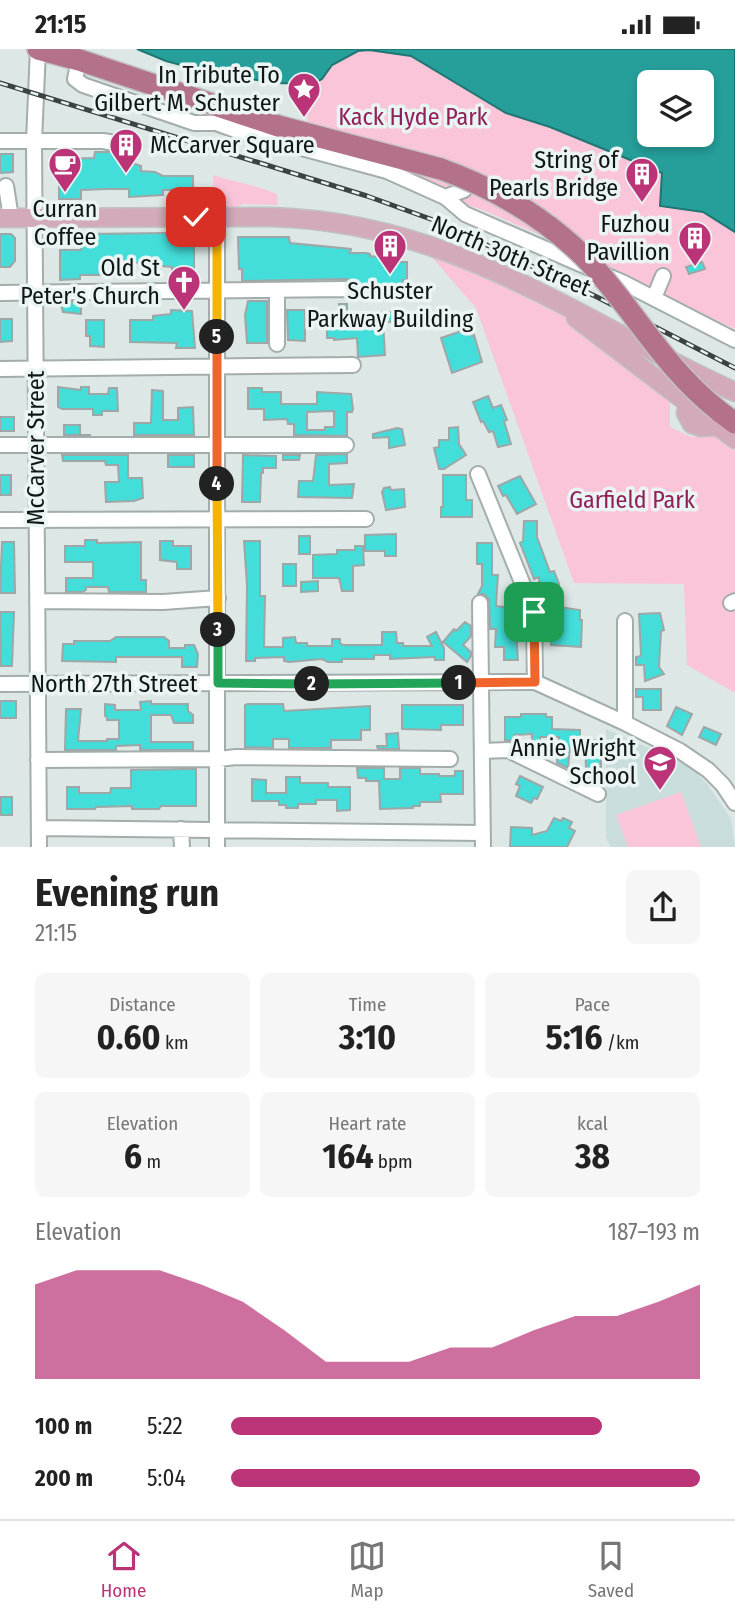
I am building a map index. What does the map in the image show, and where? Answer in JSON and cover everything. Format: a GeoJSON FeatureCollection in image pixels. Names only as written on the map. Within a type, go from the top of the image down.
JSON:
{"type":"FeatureCollection","features":[{"type":"Feature","properties":{"kind":"highway"},"geometry":{"type":"LineString","coordinates":[[38,49],[79,60],[218,115],[441,169],[499,194],[533,214],[560,235],[597,271],[675,371],[726,414]]}},
{"type":"Feature","properties":{"kind":"main road","name":"North 30th Street"},"geometry":{"type":"LineString","coordinates":[[6,218],[302,218],[389,232],[485,265],[735,392]]}},
{"type":"Feature","properties":{"kind":"main road"},"geometry":{"type":"LineString","coordinates":[[554,300],[688,404]]}},
{"type":"Feature","properties":{"kind":"main road"},"geometry":{"type":"LineString","coordinates":[[726,414],[701,427],[692,424],[686,415],[694,388],[701,384],[726,414],[735,439]]}},
{"type":"Feature","properties":{"kind":"street","name":"McCarver Street"},"geometry":{"type":"LineString","coordinates":[[38,49],[34,141],[39,847]]}},
{"type":"Feature","properties":{"kind":"street"},"geometry":{"type":"LineString","coordinates":[[218,115],[238,131],[387,171],[445,197],[465,214],[654,298],[735,340]]}},
{"type":"Feature","properties":{"kind":"street"},"geometry":{"type":"LineString","coordinates":[[0,141],[115,143]]}},
{"type":"Feature","properties":{"kind":"street"},"geometry":{"type":"LineString","coordinates":[[6,185],[6,218]]}},
{"type":"Feature","properties":{"kind":"street"},"geometry":{"type":"LineString","coordinates":[[445,197],[464,190]]}},
{"type":"Feature","properties":{"kind":"street"},"geometry":{"type":"LineString","coordinates":[[217,217],[217,847]]}},
{"type":"Feature","properties":{"kind":"street"},"geometry":{"type":"LineString","coordinates":[[654,298],[663,276]]}},
{"type":"Feature","properties":{"kind":"street"},"geometry":{"type":"LineString","coordinates":[[277,290],[277,344]]}},
{"type":"Feature","properties":{"kind":"street"},"geometry":{"type":"LineString","coordinates":[[0,293],[354,291]]}},
{"type":"Feature","properties":{"kind":"street"},"geometry":{"type":"LineString","coordinates":[[0,369],[353,365]]}},
{"type":"Feature","properties":{"kind":"street"},"geometry":{"type":"LineString","coordinates":[[0,445],[346,445]]}},
{"type":"Feature","properties":{"kind":"street"},"geometry":{"type":"LineString","coordinates":[[478,474],[534,612],[535,682],[625,723],[701,764],[723,785],[735,803]]}},
{"type":"Feature","properties":{"kind":"street"},"geometry":{"type":"LineString","coordinates":[[0,520],[366,519]]}},
{"type":"Feature","properties":{"kind":"street"},"geometry":{"type":"LineString","coordinates":[[37,601],[163,602],[218,598]]}},
{"type":"Feature","properties":{"kind":"street"},"geometry":{"type":"LineString","coordinates":[[39,828],[181,829],[482,840],[480,603]]}},
{"type":"Feature","properties":{"kind":"street"},"geometry":{"type":"LineString","coordinates":[[625,621],[625,723]]}},
{"type":"Feature","properties":{"kind":"street","name":"North 27th Street"},"geometry":{"type":"LineString","coordinates":[[0,684],[535,682]]}},
{"type":"Feature","properties":{"kind":"street"},"geometry":{"type":"LineString","coordinates":[[481,751],[508,750],[598,794]]}},
{"type":"Feature","properties":{"kind":"street"},"geometry":{"type":"LineString","coordinates":[[38,760],[236,757],[450,759]]}},
{"type":"Feature","properties":{"kind":"street"},"geometry":{"type":"LineString","coordinates":[[181,829],[182,847]]}},
{"type":"Feature","properties":{"kind":"shaded area","name":"Annie Wright School"},"geometry":{"type":"Polygon","coordinates":[[[606,729],[691,767],[707,784],[731,819],[735,847],[611,847],[606,838],[606,729]]]}},
{"type":"Feature","properties":{"kind":"green space","name":"Kack Hyde Park"},"geometry":{"type":"Polygon","coordinates":[[[308,49],[467,49],[637,144],[637,147],[643,147],[735,198],[735,329],[595,259],[483,210],[307,156],[308,49]]]}},
{"type":"Feature","properties":{"kind":"green space"},"geometry":{"type":"Polygon","coordinates":[[[213,175],[277,194],[278,205],[242,204],[238,207],[216,207],[213,175]]]}},
{"type":"Feature","properties":{"kind":"green space","name":"Garfield Park"},"geometry":{"type":"Polygon","coordinates":[[[428,253],[553,304],[670,399],[670,427],[691,437],[718,434],[735,443],[735,693],[687,665],[684,584],[574,583],[476,308],[428,253]]]}},
{"type":"Feature","properties":{"kind":"green space"},"geometry":{"type":"Polygon","coordinates":[[[681,792],[701,847],[628,847],[616,815],[681,792]]]}},
{"type":"Feature","properties":{"kind":"water"},"geometry":{"type":"Polygon","coordinates":[[[137,49],[735,49],[735,232],[703,212],[660,206],[662,173],[550,127],[506,113],[411,56],[358,51],[332,65],[322,79],[313,84],[275,83],[207,72],[166,61],[137,49]]]}},
{"type":"Feature","properties":{"kind":"building"},"geometry":{"type":"Polygon","coordinates":[[[95,152],[123,152],[123,160],[141,166],[141,171],[155,172],[163,176],[193,176],[193,194],[180,194],[180,190],[163,190],[163,195],[129,197],[129,189],[107,189],[81,190],[81,199],[59,199],[59,159],[94,158],[95,152]]]}},
{"type":"Feature","properties":{"kind":"building"},"geometry":{"type":"Polygon","coordinates":[[[0,154],[13,154],[13,172],[0,173],[0,154]]]}},
{"type":"Feature","properties":{"kind":"building"},"geometry":{"type":"Polygon","coordinates":[[[194,233],[194,269],[172,270],[172,267],[152,265],[152,262],[105,264],[105,275],[80,275],[80,279],[60,280],[60,250],[81,250],[82,234],[194,233]]]}},
{"type":"Feature","properties":{"kind":"building"},"geometry":{"type":"Polygon","coordinates":[[[0,234],[11,234],[15,238],[15,261],[10,267],[0,267],[0,234]]]}},
{"type":"Feature","properties":{"kind":"building"},"geometry":{"type":"Polygon","coordinates":[[[238,237],[289,237],[290,243],[351,249],[350,253],[366,253],[370,256],[395,259],[395,262],[407,262],[407,280],[403,280],[404,293],[393,293],[393,288],[362,286],[346,279],[242,281],[238,237]]]}},
{"type":"Feature","properties":{"kind":"building","name":"Fuzhou Pavillion"},"geometry":{"type":"Polygon","coordinates":[[[702,262],[705,269],[689,274],[686,267],[702,262]]]}},
{"type":"Feature","properties":{"kind":"building"},"geometry":{"type":"Polygon","coordinates":[[[248,301],[267,301],[267,343],[247,343],[245,315],[248,301]]]}},
{"type":"Feature","properties":{"kind":"building"},"geometry":{"type":"Polygon","coordinates":[[[60,302],[81,302],[81,314],[63,312],[60,302]]]}},
{"type":"Feature","properties":{"kind":"building"},"geometry":{"type":"Polygon","coordinates":[[[339,304],[347,304],[347,313],[412,312],[412,322],[383,322],[385,355],[358,357],[357,338],[327,338],[327,313],[338,313],[339,304]]]}},
{"type":"Feature","properties":{"kind":"building"},"geometry":{"type":"Polygon","coordinates":[[[171,310],[192,311],[195,348],[176,348],[177,343],[130,342],[130,320],[153,320],[153,316],[171,314],[171,310]]]}},
{"type":"Feature","properties":{"kind":"building"},"geometry":{"type":"Polygon","coordinates":[[[287,310],[305,310],[305,341],[288,340],[287,310]]]}},
{"type":"Feature","properties":{"kind":"building"},"geometry":{"type":"Polygon","coordinates":[[[0,319],[12,319],[12,341],[0,342],[0,319]]]}},
{"type":"Feature","properties":{"kind":"building"},"geometry":{"type":"Polygon","coordinates":[[[86,320],[104,320],[104,347],[90,346],[90,336],[86,336],[86,320]]]}},
{"type":"Feature","properties":{"kind":"building"},"geometry":{"type":"Polygon","coordinates":[[[468,324],[482,362],[452,373],[441,338],[459,332],[458,327],[468,324]]]}},
{"type":"Feature","properties":{"kind":"building"},"geometry":{"type":"Polygon","coordinates":[[[58,387],[81,390],[81,387],[89,387],[89,394],[108,394],[109,388],[117,388],[118,411],[102,411],[102,415],[93,415],[93,409],[62,409],[58,407],[58,387]]]}},
{"type":"Feature","properties":{"kind":"building"},"geometry":{"type":"Polygon","coordinates":[[[248,388],[262,388],[262,392],[281,392],[281,404],[317,404],[317,392],[351,394],[353,409],[352,412],[347,412],[347,436],[294,435],[294,424],[288,424],[287,419],[264,420],[264,409],[248,409],[248,388]],[[334,411],[307,412],[307,430],[334,427],[334,411]]]}},
{"type":"Feature","properties":{"kind":"building"},"geometry":{"type":"Polygon","coordinates":[[[152,390],[163,391],[163,420],[178,420],[178,408],[193,407],[194,435],[134,435],[134,423],[151,423],[152,390]]]}},
{"type":"Feature","properties":{"kind":"building"},"geometry":{"type":"Polygon","coordinates":[[[488,396],[493,408],[501,405],[511,444],[498,447],[493,431],[489,432],[483,421],[481,422],[473,402],[488,396]]]}},
{"type":"Feature","properties":{"kind":"building"},"geometry":{"type":"Polygon","coordinates":[[[0,417],[14,417],[14,431],[0,431],[0,417]]]}},
{"type":"Feature","properties":{"kind":"building"},"geometry":{"type":"Polygon","coordinates":[[[64,425],[80,425],[80,435],[64,435],[64,425]]]}},
{"type":"Feature","properties":{"kind":"building"},"geometry":{"type":"Polygon","coordinates":[[[458,427],[459,444],[466,455],[444,469],[439,469],[434,448],[439,447],[439,440],[449,440],[449,428],[458,427]]]}},
{"type":"Feature","properties":{"kind":"building"},"geometry":{"type":"Polygon","coordinates":[[[402,429],[405,445],[389,448],[389,437],[373,438],[373,434],[402,429]]]}},
{"type":"Feature","properties":{"kind":"building"},"geometry":{"type":"Polygon","coordinates":[[[347,454],[347,463],[329,464],[329,485],[354,484],[352,498],[298,497],[299,481],[313,481],[316,455],[347,454]]]}},
{"type":"Feature","properties":{"kind":"building"},"geometry":{"type":"Polygon","coordinates":[[[62,455],[128,455],[128,478],[142,478],[143,498],[106,502],[105,482],[119,482],[118,465],[106,465],[105,461],[63,461],[62,455]]]}},
{"type":"Feature","properties":{"kind":"building"},"geometry":{"type":"Polygon","coordinates":[[[168,455],[194,455],[194,467],[168,467],[168,455]]]}},
{"type":"Feature","properties":{"kind":"building"},"geometry":{"type":"Polygon","coordinates":[[[243,455],[276,456],[276,468],[263,468],[261,473],[260,502],[242,502],[243,455]]]}},
{"type":"Feature","properties":{"kind":"building"},"geometry":{"type":"Polygon","coordinates":[[[283,455],[300,455],[299,460],[283,460],[283,455]]]}},
{"type":"Feature","properties":{"kind":"building"},"geometry":{"type":"Polygon","coordinates":[[[0,475],[11,475],[11,495],[0,495],[0,475]]]}},
{"type":"Feature","properties":{"kind":"building"},"geometry":{"type":"Polygon","coordinates":[[[443,475],[466,475],[466,500],[472,500],[472,517],[441,517],[443,475]]]}},
{"type":"Feature","properties":{"kind":"building"},"geometry":{"type":"Polygon","coordinates":[[[520,476],[536,504],[517,514],[498,486],[520,476]]]}},
{"type":"Feature","properties":{"kind":"building"},"geometry":{"type":"Polygon","coordinates":[[[390,487],[391,490],[404,489],[405,507],[386,510],[382,492],[384,488],[390,487]]]}},
{"type":"Feature","properties":{"kind":"building"},"geometry":{"type":"Polygon","coordinates":[[[524,521],[537,521],[537,537],[550,572],[554,571],[559,584],[559,598],[540,599],[539,577],[534,579],[520,543],[523,541],[524,521]]]}},
{"type":"Feature","properties":{"kind":"building"},"geometry":{"type":"Polygon","coordinates":[[[396,534],[396,556],[385,556],[385,551],[365,551],[365,535],[396,534]]]}},
{"type":"Feature","properties":{"kind":"building"},"geometry":{"type":"Polygon","coordinates":[[[299,536],[310,536],[310,554],[299,554],[299,536]]]}},
{"type":"Feature","properties":{"kind":"building"},"geometry":{"type":"Polygon","coordinates":[[[85,540],[97,540],[97,543],[141,542],[141,580],[146,580],[146,592],[109,592],[108,587],[86,587],[82,592],[66,592],[66,578],[93,578],[93,562],[65,562],[65,546],[85,546],[85,540]]]}},
{"type":"Feature","properties":{"kind":"building"},"geometry":{"type":"Polygon","coordinates":[[[160,541],[173,541],[173,546],[191,546],[191,569],[177,569],[177,562],[160,560],[160,541]]]}},
{"type":"Feature","properties":{"kind":"building"},"geometry":{"type":"Polygon","coordinates":[[[244,541],[260,541],[260,596],[265,596],[264,647],[283,647],[283,638],[295,637],[296,643],[307,643],[307,646],[332,646],[332,639],[340,639],[343,645],[382,645],[382,632],[396,632],[397,643],[403,643],[403,646],[432,646],[427,637],[436,632],[444,648],[444,660],[435,660],[435,657],[390,659],[390,655],[374,655],[374,659],[342,659],[342,662],[322,659],[289,662],[284,661],[284,657],[246,661],[247,585],[244,541]]]}},
{"type":"Feature","properties":{"kind":"building"},"geometry":{"type":"Polygon","coordinates":[[[2,542],[14,542],[15,593],[0,593],[2,542]]]}},
{"type":"Feature","properties":{"kind":"building"},"geometry":{"type":"Polygon","coordinates":[[[477,543],[492,543],[492,575],[498,575],[496,606],[513,608],[518,660],[504,660],[504,647],[495,647],[496,629],[490,629],[489,599],[484,594],[478,594],[482,586],[482,564],[477,564],[477,543]]]}},
{"type":"Feature","properties":{"kind":"building"},"geometry":{"type":"Polygon","coordinates":[[[355,546],[363,546],[364,565],[353,566],[353,591],[342,591],[339,578],[313,578],[313,555],[337,554],[337,550],[355,550],[355,546]]]}},
{"type":"Feature","properties":{"kind":"building"},"geometry":{"type":"Polygon","coordinates":[[[283,564],[296,564],[296,586],[283,586],[283,564]]]}},
{"type":"Feature","properties":{"kind":"building"},"geometry":{"type":"Polygon","coordinates":[[[318,581],[318,591],[301,592],[301,582],[318,581]]]}},
{"type":"Feature","properties":{"kind":"building"},"geometry":{"type":"Polygon","coordinates":[[[559,607],[580,610],[581,647],[551,645],[551,634],[559,634],[559,607]]]}},
{"type":"Feature","properties":{"kind":"building"},"geometry":{"type":"Polygon","coordinates":[[[0,612],[14,612],[12,666],[1,666],[0,612]]]}},
{"type":"Feature","properties":{"kind":"building"},"geometry":{"type":"Polygon","coordinates":[[[660,613],[664,630],[661,631],[659,667],[664,674],[645,681],[644,665],[636,665],[636,657],[641,656],[639,614],[660,613]]]}},
{"type":"Feature","properties":{"kind":"building"},"geometry":{"type":"Polygon","coordinates":[[[465,622],[471,626],[471,636],[463,645],[471,652],[467,662],[443,642],[454,629],[456,631],[465,622]]]}},
{"type":"Feature","properties":{"kind":"building"},"geometry":{"type":"Polygon","coordinates":[[[116,637],[164,637],[169,641],[169,648],[194,645],[198,654],[197,667],[182,667],[182,657],[116,657],[116,662],[62,661],[63,644],[74,644],[74,641],[110,641],[116,637]]]}},
{"type":"Feature","properties":{"kind":"building"},"geometry":{"type":"Polygon","coordinates":[[[636,689],[661,689],[661,710],[643,710],[643,697],[636,697],[636,689]]]}},
{"type":"Feature","properties":{"kind":"building"},"geometry":{"type":"Polygon","coordinates":[[[0,701],[16,701],[16,718],[0,718],[0,701]]]}},
{"type":"Feature","properties":{"kind":"building"},"geometry":{"type":"Polygon","coordinates":[[[151,701],[151,704],[188,704],[193,723],[174,723],[171,715],[151,715],[151,742],[193,742],[193,750],[140,750],[140,745],[116,746],[116,750],[65,750],[66,709],[81,709],[78,741],[107,741],[119,739],[119,720],[107,720],[105,704],[115,705],[115,710],[141,710],[140,702],[151,701]]]}},
{"type":"Feature","properties":{"kind":"building"},"geometry":{"type":"Polygon","coordinates":[[[283,704],[284,711],[370,706],[370,730],[361,730],[361,740],[331,740],[331,748],[289,748],[289,739],[273,739],[273,748],[245,747],[245,705],[283,704]]]}},
{"type":"Feature","properties":{"kind":"building"},"geometry":{"type":"Polygon","coordinates":[[[402,705],[463,705],[463,725],[441,725],[441,730],[402,729],[402,705]]]}},
{"type":"Feature","properties":{"kind":"building"},"geometry":{"type":"Polygon","coordinates":[[[676,707],[692,714],[682,735],[667,726],[676,707]]]}},
{"type":"Feature","properties":{"kind":"building"},"geometry":{"type":"Polygon","coordinates":[[[521,714],[546,714],[546,717],[552,717],[552,729],[580,730],[580,746],[570,746],[568,768],[557,763],[559,737],[540,737],[540,754],[532,751],[532,734],[514,735],[514,741],[505,740],[505,717],[521,717],[521,714]]]}},
{"type":"Feature","properties":{"kind":"building"},"geometry":{"type":"Polygon","coordinates":[[[704,727],[721,734],[716,745],[699,737],[704,727]]]}},
{"type":"Feature","properties":{"kind":"building"},"geometry":{"type":"Polygon","coordinates":[[[398,733],[399,749],[378,749],[377,746],[387,746],[386,734],[398,733]]]}},
{"type":"Feature","properties":{"kind":"building"},"geometry":{"type":"Polygon","coordinates":[[[585,740],[601,740],[601,779],[598,779],[598,783],[589,779],[585,740]]]}},
{"type":"Feature","properties":{"kind":"building"},"geometry":{"type":"Polygon","coordinates":[[[357,768],[384,768],[384,779],[400,779],[400,768],[420,768],[420,774],[439,776],[455,776],[455,771],[463,771],[463,794],[440,794],[441,802],[420,802],[420,806],[413,808],[380,809],[379,781],[358,778],[357,768]]]}},
{"type":"Feature","properties":{"kind":"building"},"geometry":{"type":"Polygon","coordinates":[[[196,769],[196,806],[161,806],[159,809],[132,809],[132,806],[67,809],[67,787],[79,787],[79,793],[110,793],[111,788],[131,788],[131,770],[196,769]]]}},
{"type":"Feature","properties":{"kind":"building"},"geometry":{"type":"Polygon","coordinates":[[[520,776],[543,787],[537,799],[534,798],[531,803],[516,796],[520,786],[516,784],[520,776]]]}},
{"type":"Feature","properties":{"kind":"building"},"geometry":{"type":"Polygon","coordinates":[[[286,777],[300,777],[300,783],[328,783],[328,787],[350,787],[350,810],[337,811],[337,800],[316,800],[316,804],[298,804],[298,808],[286,808],[286,805],[279,805],[279,801],[252,801],[252,779],[266,780],[266,793],[286,793],[286,777]]]}},
{"type":"Feature","properties":{"kind":"building"},"geometry":{"type":"Polygon","coordinates":[[[1,797],[12,797],[12,815],[1,815],[1,797]]]}},
{"type":"Feature","properties":{"kind":"building"},"geometry":{"type":"Polygon","coordinates":[[[554,818],[572,822],[569,828],[575,831],[567,847],[510,847],[511,827],[532,828],[532,835],[547,831],[554,818]]]}},
{"type":"Feature","properties":{"kind":"railway"},"geometry":{"type":"LineString","coordinates":[[0,83],[367,196],[436,221],[597,297],[735,368]]}},
{"type":"Feature","properties":{"kind":"place","name":"In Tribute To Gilbert M. Schuster"},"geometry":{"type":"Point","coordinates":[304,119]}},
{"type":"Feature","properties":{"kind":"place","name":"McCarver Square"},"geometry":{"type":"Point","coordinates":[126,175]}},
{"type":"Feature","properties":{"kind":"place","name":"Curran Coffee"},"geometry":{"type":"Point","coordinates":[65,194]}},
{"type":"Feature","properties":{"kind":"place","name":"String of Pearls Bridge"},"geometry":{"type":"Point","coordinates":[642,204]}},
{"type":"Feature","properties":{"kind":"place","name":"Fuzhou Pavillion"},"geometry":{"type":"Point","coordinates":[695,268]}},
{"type":"Feature","properties":{"kind":"place","name":"Schuster Parkway Building"},"geometry":{"type":"Point","coordinates":[390,276]}},
{"type":"Feature","properties":{"kind":"place","name":"Old St Peter's Church"},"geometry":{"type":"Point","coordinates":[184,312]}},
{"type":"Feature","properties":{"kind":"place","name":"Annie Wright School"},"geometry":{"type":"Point","coordinates":[660,792]}},
{"type":"Feature","properties":{"kind":"route"},"geometry":{"type":"LineString","coordinates":[[196,217],[217,217],[218,683],[535,682],[534,612]]}}]}
